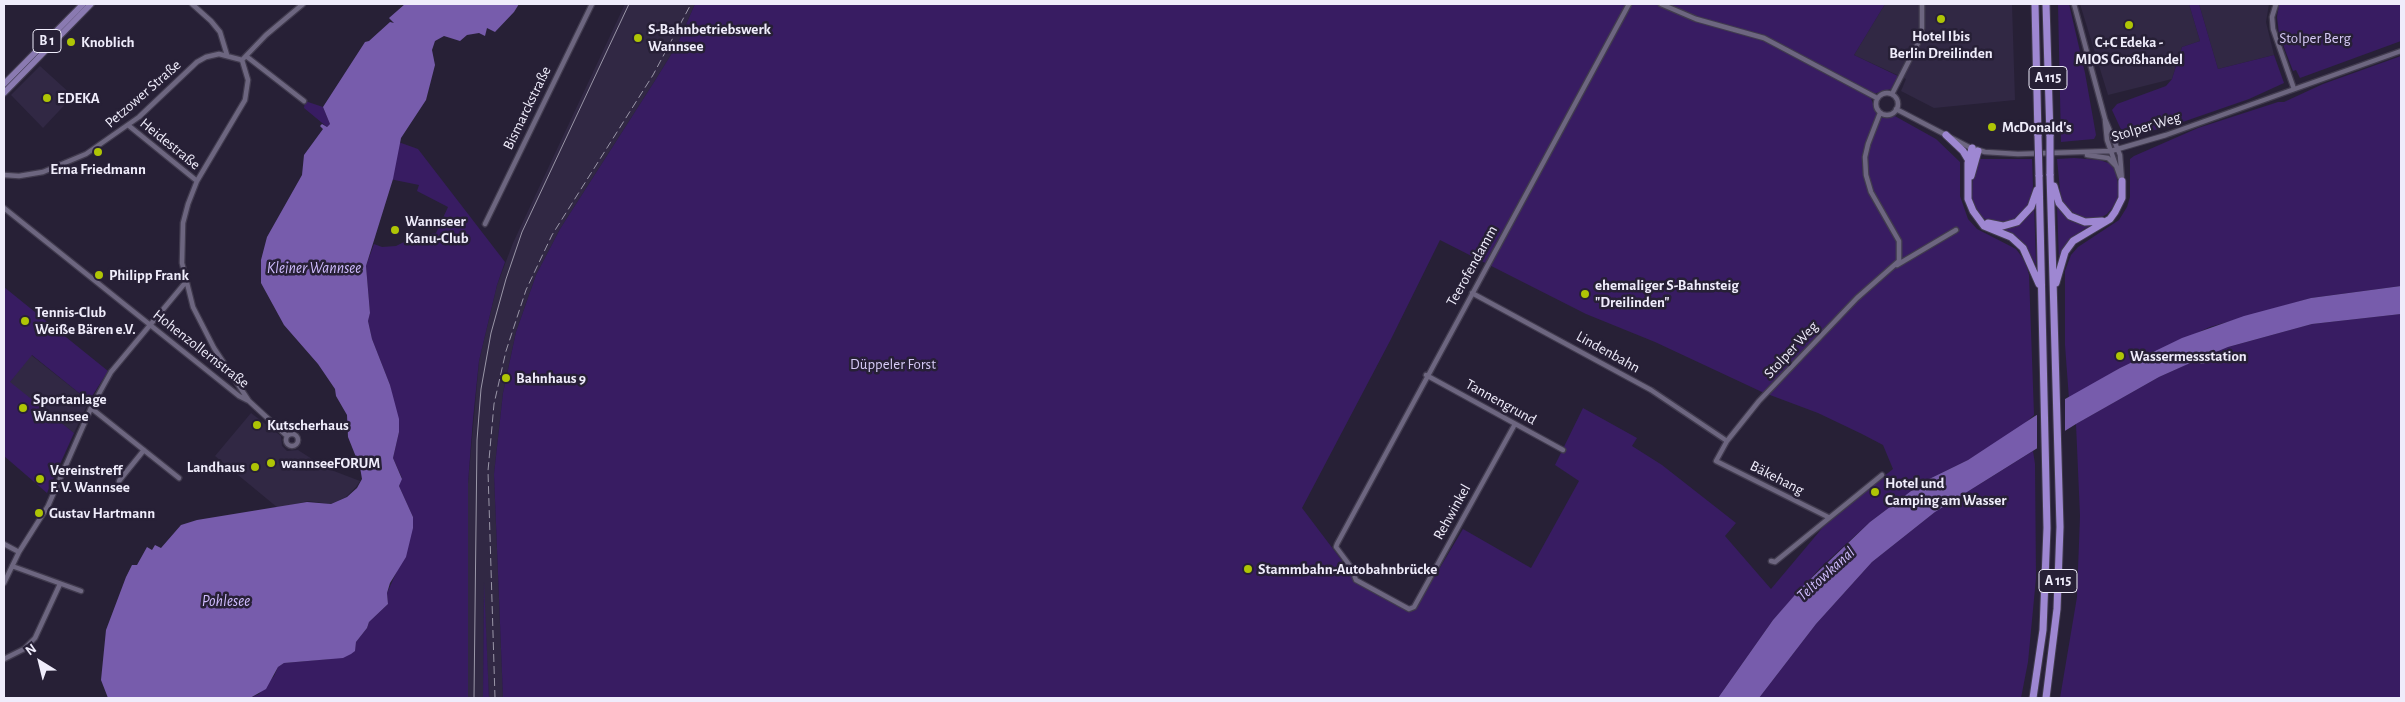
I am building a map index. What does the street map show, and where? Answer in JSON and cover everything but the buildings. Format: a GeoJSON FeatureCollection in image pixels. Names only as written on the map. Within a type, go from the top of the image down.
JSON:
{"type":"FeatureCollection","features":[{"type":"Feature","properties":{"kind":"highway","name":"A 115"},"geometry":{"type":"LineString","coordinates":[[2033,698],[2046,587],[2046,463],[2035,4]]}},
{"type":"Feature","properties":{"kind":"highway","name":"A 115"},"geometry":{"type":"LineString","coordinates":[[2046,4],[2059,463],[2057,601],[2046,698]]}},
{"type":"Feature","properties":{"kind":"highway"},"geometry":{"type":"LineString","coordinates":[[1946,135],[1963,151],[1969,160]]}},
{"type":"Feature","properties":{"kind":"highway"},"geometry":{"type":"LineString","coordinates":[[1975,150],[1969,160],[1968,199],[1976,217],[1984,226],[2011,237],[2023,248],[2033,265],[2042,291]]}},
{"type":"Feature","properties":{"kind":"highway"},"geometry":{"type":"LineString","coordinates":[[1968,186],[1975,150]]}},
{"type":"Feature","properties":{"kind":"highway"},"geometry":{"type":"LineString","coordinates":[[2050,174],[2059,202],[2070,216],[2085,222],[2097,223],[2110,218]]}},
{"type":"Feature","properties":{"kind":"highway"},"geometry":{"type":"LineString","coordinates":[[1976,217],[1994,225],[2011,225],[2017,222],[2031,207],[2039,178]]}},
{"type":"Feature","properties":{"kind":"highway"},"geometry":{"type":"LineString","coordinates":[[2054,291],[2061,263],[2073,241],[2110,218],[2122,198],[2122,181]]}},
{"type":"Feature","properties":{"kind":"main road","name":"B 1"},"geometry":{"type":"LineString","coordinates":[[4,84],[83,4]]}},
{"type":"Feature","properties":{"kind":"main road","name":"B 1"},"geometry":{"type":"LineString","coordinates":[[4,93],[91,4]]}},
{"type":"Feature","properties":{"kind":"street"},"geometry":{"type":"LineString","coordinates":[[192,4],[220,32],[227,55]]}},
{"type":"Feature","properties":{"kind":"street"},"geometry":{"type":"LineString","coordinates":[[249,401],[204,330],[185,283],[182,263],[183,223],[197,181],[245,100],[248,80],[244,58],[272,29],[302,4]]}},
{"type":"Feature","properties":{"kind":"street","name":"Bismarckstraße"},"geometry":{"type":"LineString","coordinates":[[485,224],[592,4]]}},
{"type":"Feature","properties":{"kind":"street","name":"Teerofendamm"},"geometry":{"type":"LineString","coordinates":[[1409,609],[1356,580],[1351,567],[1336,547],[1338,540],[1629,4]]}},
{"type":"Feature","properties":{"kind":"street"},"geometry":{"type":"LineString","coordinates":[[1660,4],[1696,19],[1764,38],[1877,98]]}},
{"type":"Feature","properties":{"kind":"street"},"geometry":{"type":"LineString","coordinates":[[1892,94],[1918,43],[1922,28],[1922,4]]}},
{"type":"Feature","properties":{"kind":"street"},"geometry":{"type":"LineString","coordinates":[[2074,4],[2105,119],[2111,151],[2122,181]]}},
{"type":"Feature","properties":{"kind":"street"},"geometry":{"type":"LineString","coordinates":[[2276,4],[2272,17],[2273,29],[2294,89]]}},
{"type":"Feature","properties":{"kind":"street","name":"Stolper Weg"},"geometry":{"type":"LineString","coordinates":[[1896,109],[1975,150],[2002,154],[2111,151],[2166,136],[2401,51]]}},
{"type":"Feature","properties":{"kind":"street","name":"Petzower Straße"},"geometry":{"type":"LineString","coordinates":[[4,175],[31,174],[63,165],[100,145],[128,126],[198,62],[213,55],[244,58],[304,101]]}},
{"type":"Feature","properties":{"kind":"street"},"geometry":{"type":"LineString","coordinates":[[1886,93],[1892,94],[1897,101],[1896,109],[1887,115],[1880,113],[1876,105],[1877,98],[1886,93]]}},
{"type":"Feature","properties":{"kind":"street"},"geometry":{"type":"LineString","coordinates":[[1880,113],[1865,157],[1866,175],[1871,192],[1899,241],[1901,255],[1896,265]]}},
{"type":"Feature","properties":{"kind":"street"},"geometry":{"type":"LineString","coordinates":[[2105,119],[2118,149],[2122,181]]}},
{"type":"Feature","properties":{"kind":"street","name":"Heidestraße"},"geometry":{"type":"LineString","coordinates":[[128,126],[197,181]]}},
{"type":"Feature","properties":{"kind":"street"},"geometry":{"type":"LineString","coordinates":[[2085,153],[2108,158],[2117,167]]}},
{"type":"Feature","properties":{"kind":"street","name":"Hohenzollernstraße"},"geometry":{"type":"LineString","coordinates":[[4,208],[150,326],[239,396],[249,401],[287,436]]}},
{"type":"Feature","properties":{"kind":"street","name":"Stolper Weg"},"geometry":{"type":"LineString","coordinates":[[1716,461],[1727,441],[1746,416],[1857,298],[1896,265],[1956,230]]}},
{"type":"Feature","properties":{"kind":"street"},"geometry":{"type":"LineString","coordinates":[[4,583],[19,552],[48,506],[91,408],[111,372],[185,283]]}},
{"type":"Feature","properties":{"kind":"street","name":"Lindenbahn"},"geometry":{"type":"LineString","coordinates":[[1472,293],[1650,390],[1727,441]]}},
{"type":"Feature","properties":{"kind":"street","name":"Tannengrund"},"geometry":{"type":"LineString","coordinates":[[1426,375],[1563,450]]}},
{"type":"Feature","properties":{"kind":"street"},"geometry":{"type":"LineString","coordinates":[[91,408],[179,478]]}},
{"type":"Feature","properties":{"kind":"street","name":"Rehwinkel"},"geometry":{"type":"LineString","coordinates":[[1409,609],[1414,607],[1514,424]]}},
{"type":"Feature","properties":{"kind":"street"},"geometry":{"type":"LineString","coordinates":[[119,481],[144,450]]}},
{"type":"Feature","properties":{"kind":"street","name":"Bäkehang"},"geometry":{"type":"LineString","coordinates":[[1716,461],[1828,517]]}},
{"type":"Feature","properties":{"kind":"street"},"geometry":{"type":"LineString","coordinates":[[1771,561],[1775,562],[1882,475]]}},
{"type":"Feature","properties":{"kind":"street"},"geometry":{"type":"LineString","coordinates":[[4,544],[19,552]]}},
{"type":"Feature","properties":{"kind":"street"},"geometry":{"type":"LineString","coordinates":[[12,566],[81,591]]}},
{"type":"Feature","properties":{"kind":"street"},"geometry":{"type":"LineString","coordinates":[[4,659],[24,648],[35,638],[60,584]]}},
{"type":"Feature","properties":{"kind":"shaded area"},"geometry":{"type":"Polygon","coordinates":[[[625,4],[695,4],[677,45],[560,229],[536,275],[516,332],[503,393],[494,474],[503,698],[489,698],[484,596],[483,698],[468,698],[468,483],[479,361],[497,285],[513,243],[625,4]]]}},
{"type":"Feature","properties":{"kind":"shaded area"},"geometry":{"type":"Polygon","coordinates":[[[1885,4],[2012,4],[2015,100],[1934,108],[1901,91],[1906,79],[1854,55],[1885,4]]]}},
{"type":"Feature","properties":{"kind":"shaded area"},"geometry":{"type":"Polygon","coordinates":[[[2080,4],[2189,4],[2200,41],[2182,47],[2172,79],[2108,95],[2080,4]]]}},
{"type":"Feature","properties":{"kind":"shaded area"},"geometry":{"type":"Polygon","coordinates":[[[2199,4],[2269,4],[2266,22],[2274,55],[2218,69],[2199,4]]]}},
{"type":"Feature","properties":{"kind":"shaded area"},"geometry":{"type":"Polygon","coordinates":[[[40,66],[73,96],[43,128],[11,95],[40,66]]]}},
{"type":"Feature","properties":{"kind":"shaded area"},"geometry":{"type":"Polygon","coordinates":[[[31,355],[89,401],[74,433],[9,383],[31,355]]]}},
{"type":"Feature","properties":{"kind":"shaded area","name":"wannseeFORUM"},"geometry":{"type":"Polygon","coordinates":[[[251,413],[281,436],[282,446],[287,451],[298,450],[326,468],[360,481],[346,497],[331,504],[308,501],[278,508],[215,456],[251,413]]]}},
{"type":"Feature","properties":{"kind":"green space","name":"Düppeler Forst"},"geometry":{"type":"Polygon","coordinates":[[[695,4],[1885,4],[1854,55],[1898,76],[1891,89],[1873,94],[1871,98],[1877,116],[1883,118],[1893,115],[1936,139],[1960,162],[1960,196],[1968,219],[1977,229],[2016,249],[2025,261],[2029,275],[2034,415],[2022,426],[1968,460],[1923,482],[1870,522],[1820,568],[1773,620],[1718,698],[503,698],[494,474],[503,393],[516,332],[536,275],[560,229],[677,45],[695,4]],[[1440,240],[1391,339],[1302,508],[1355,578],[1407,611],[1414,611],[1463,529],[1531,568],[1579,481],[1555,465],[1583,408],[1637,438],[1632,446],[1662,465],[1736,523],[1725,536],[1771,589],[1829,520],[1893,469],[1883,445],[1862,434],[1818,413],[1762,392],[1655,342],[1586,314],[1440,240]]]}},
{"type":"Feature","properties":{"kind":"green space"},"geometry":{"type":"Polygon","coordinates":[[[2058,4],[2069,4],[2085,73],[2096,135],[2094,139],[2061,142],[2058,4]]]}},
{"type":"Feature","properties":{"kind":"green space"},"geometry":{"type":"Polygon","coordinates":[[[2189,4],[2199,4],[2218,69],[2274,55],[2284,83],[2249,99],[2174,125],[2128,137],[2124,136],[2112,110],[2117,104],[2166,86],[2172,79],[2182,47],[2200,41],[2189,4]]]}},
{"type":"Feature","properties":{"kind":"green space","name":"Stolper Berg"},"geometry":{"type":"Polygon","coordinates":[[[2279,4],[2401,4],[2401,41],[2300,78],[2296,70],[2293,71],[2279,34],[2277,17],[2279,4]]]}},
{"type":"Feature","properties":{"kind":"green space"},"geometry":{"type":"Polygon","coordinates":[[[2401,56],[2401,286],[2311,298],[2210,327],[2120,368],[2069,399],[2065,345],[2065,271],[2071,255],[2078,247],[2119,220],[2127,207],[2130,197],[2130,159],[2198,128],[2278,102],[2284,102],[2323,84],[2401,56]]]}},
{"type":"Feature","properties":{"kind":"green space"},"geometry":{"type":"Polygon","coordinates":[[[305,101],[323,107],[330,124],[327,127],[304,108],[305,101]]]}},
{"type":"Feature","properties":{"kind":"green space"},"geometry":{"type":"Polygon","coordinates":[[[390,139],[418,149],[505,262],[497,285],[479,361],[473,419],[468,483],[468,698],[250,698],[259,694],[274,676],[278,667],[284,663],[330,659],[355,648],[356,642],[367,628],[369,622],[388,604],[387,593],[397,571],[413,517],[399,486],[402,478],[393,458],[399,432],[390,385],[372,339],[368,321],[370,313],[366,266],[374,244],[382,247],[396,246],[414,237],[436,233],[448,207],[417,191],[419,185],[375,176],[390,139]]]}},
{"type":"Feature","properties":{"kind":"green space"},"geometry":{"type":"Polygon","coordinates":[[[1979,159],[2032,159],[2033,186],[2031,200],[2018,218],[2010,222],[1992,222],[1981,217],[1972,197],[1973,173],[1979,159]]]}},
{"type":"Feature","properties":{"kind":"green space"},"geometry":{"type":"Polygon","coordinates":[[[2057,159],[2100,160],[2111,164],[2115,170],[2119,189],[2117,202],[2107,214],[2100,218],[2083,219],[2075,215],[2061,200],[2057,159]]]}},
{"type":"Feature","properties":{"kind":"green space"},"geometry":{"type":"Polygon","coordinates":[[[2034,203],[2036,265],[2026,247],[1994,227],[2008,226],[2034,203]]]}},
{"type":"Feature","properties":{"kind":"green space"},"geometry":{"type":"Polygon","coordinates":[[[2057,204],[2065,213],[2096,224],[2084,229],[2071,240],[2059,261],[2057,204]]]}},
{"type":"Feature","properties":{"kind":"green space"},"geometry":{"type":"Polygon","coordinates":[[[4,287],[108,371],[89,401],[32,355],[10,382],[74,433],[47,493],[4,456],[4,287]]]}},
{"type":"Feature","properties":{"kind":"green space"},"geometry":{"type":"Polygon","coordinates":[[[2401,314],[2401,698],[2060,698],[2077,597],[2080,516],[2076,424],[2159,377],[2197,360],[2205,362],[2204,357],[2228,347],[2312,324],[2401,314]]]}},
{"type":"Feature","properties":{"kind":"green space"},"geometry":{"type":"Polygon","coordinates":[[[2033,451],[2035,464],[2036,578],[2028,662],[2021,698],[1759,698],[1816,624],[1872,562],[1935,512],[2033,451]]]}},
{"type":"Feature","properties":{"kind":"green space"},"geometry":{"type":"Polygon","coordinates":[[[484,582],[489,698],[483,698],[484,582]]]}},
{"type":"Feature","properties":{"kind":"water"},"geometry":{"type":"Polygon","coordinates":[[[405,4],[519,4],[495,32],[487,28],[485,36],[479,33],[467,35],[460,41],[444,36],[435,41],[432,50],[435,65],[426,100],[401,138],[393,179],[366,266],[370,313],[368,321],[372,339],[390,385],[399,419],[399,432],[393,458],[402,479],[399,486],[413,517],[413,528],[406,557],[390,583],[387,593],[388,604],[369,622],[367,628],[356,642],[355,651],[351,654],[343,658],[284,663],[278,667],[266,689],[250,698],[108,698],[101,680],[106,630],[126,577],[132,565],[137,565],[147,547],[152,550],[155,545],[161,548],[181,525],[197,520],[307,502],[331,504],[347,497],[357,488],[362,479],[360,467],[348,437],[347,415],[336,396],[335,389],[318,364],[284,325],[261,283],[261,260],[267,237],[302,175],[304,155],[323,129],[320,126],[322,124],[327,127],[330,124],[323,107],[365,42],[369,41],[390,22],[394,23],[389,18],[405,4]]]}},
{"type":"Feature","properties":{"kind":"water","name":"Teltowkanal"},"geometry":{"type":"Polygon","coordinates":[[[2401,286],[2401,314],[2312,324],[2228,347],[2204,357],[2205,363],[2201,364],[2197,360],[2159,377],[2076,424],[1935,512],[1872,562],[1816,624],[1759,698],[1718,698],[1773,620],[1801,588],[1870,522],[1923,482],[1968,460],[2035,416],[2120,368],[2182,338],[2244,316],[2311,298],[2401,286]]]}},
{"type":"Feature","properties":{"kind":"pier"},"geometry":{"type":"Polygon","coordinates":[[[2065,397],[2065,433],[2037,451],[2037,412],[2065,397]]]}},
{"type":"Feature","properties":{"kind":"tram line"},"geometry":{"type":"LineString","coordinates":[[474,698],[477,440],[481,389],[491,333],[506,279],[522,232],[629,4]]}},
{"type":"Feature","properties":{"kind":"railway"},"geometry":{"type":"LineString","coordinates":[[495,698],[488,471],[494,404],[506,351],[526,290],[552,235],[653,75],[691,4]]}},
{"type":"Feature","properties":{"kind":"place","name":"Hotel Ibis Berlin Dreilinden"},"geometry":{"type":"Point","coordinates":[1941,19]}},
{"type":"Feature","properties":{"kind":"place","name":"C+C Edeka - MIOS Großhandel"},"geometry":{"type":"Point","coordinates":[2129,25]}},
{"type":"Feature","properties":{"kind":"place","name":"S-Bahnbetriebswerk Wannsee"},"geometry":{"type":"Point","coordinates":[638,38]}},
{"type":"Feature","properties":{"kind":"place","name":"Knoblich"},"geometry":{"type":"Point","coordinates":[71,42]}},
{"type":"Feature","properties":{"kind":"place","name":"EDEKA"},"geometry":{"type":"Point","coordinates":[47,98]}},
{"type":"Feature","properties":{"kind":"place","name":"McDonald's"},"geometry":{"type":"Point","coordinates":[1992,127]}},
{"type":"Feature","properties":{"kind":"place","name":"Erna Friedmann"},"geometry":{"type":"Point","coordinates":[98,152]}},
{"type":"Feature","properties":{"kind":"place","name":"Wannseer Kanu-Club"},"geometry":{"type":"Point","coordinates":[395,230]}},
{"type":"Feature","properties":{"kind":"place","name":"Philipp Frank"},"geometry":{"type":"Point","coordinates":[99,275]}},
{"type":"Feature","properties":{"kind":"place","name":"ehemaliger S-Bahnsteig \"Dreilinden\""},"geometry":{"type":"Point","coordinates":[1585,294]}},
{"type":"Feature","properties":{"kind":"place","name":"Tennis-Club Weiße Bären e.V."},"geometry":{"type":"Point","coordinates":[25,321]}},
{"type":"Feature","properties":{"kind":"place","name":"Wassermessstation"},"geometry":{"type":"Point","coordinates":[2120,356]}},
{"type":"Feature","properties":{"kind":"place","name":"Bahnhaus 9"},"geometry":{"type":"Point","coordinates":[506,378]}},
{"type":"Feature","properties":{"kind":"place","name":"Sportanlage Wannsee"},"geometry":{"type":"Point","coordinates":[23,408]}},
{"type":"Feature","properties":{"kind":"place","name":"Kutscherhaus"},"geometry":{"type":"Point","coordinates":[257,425]}},
{"type":"Feature","properties":{"kind":"place","name":"wannseeFORUM"},"geometry":{"type":"Point","coordinates":[271,463]}},
{"type":"Feature","properties":{"kind":"place","name":"Landhaus"},"geometry":{"type":"Point","coordinates":[255,467]}},
{"type":"Feature","properties":{"kind":"place","name":"Vereinstreff F. V. Wannsee"},"geometry":{"type":"Point","coordinates":[40,479]}},
{"type":"Feature","properties":{"kind":"place","name":"Hotel und Camping am Wasser"},"geometry":{"type":"Point","coordinates":[1875,492]}},
{"type":"Feature","properties":{"kind":"place","name":"Gustav Hartmann"},"geometry":{"type":"Point","coordinates":[39,513]}},
{"type":"Feature","properties":{"kind":"place","name":"Stammbahn-Autobahnbrücke"},"geometry":{"type":"Point","coordinates":[1248,569]}},
{"type":"Feature","properties":{"kind":"water label","name":"Kleiner Wannsee"},"geometry":{"type":"Point","coordinates":[314,268]}},
{"type":"Feature","properties":{"kind":"water label","name":"Pohlesee"},"geometry":{"type":"Point","coordinates":[226,601]}}]}
